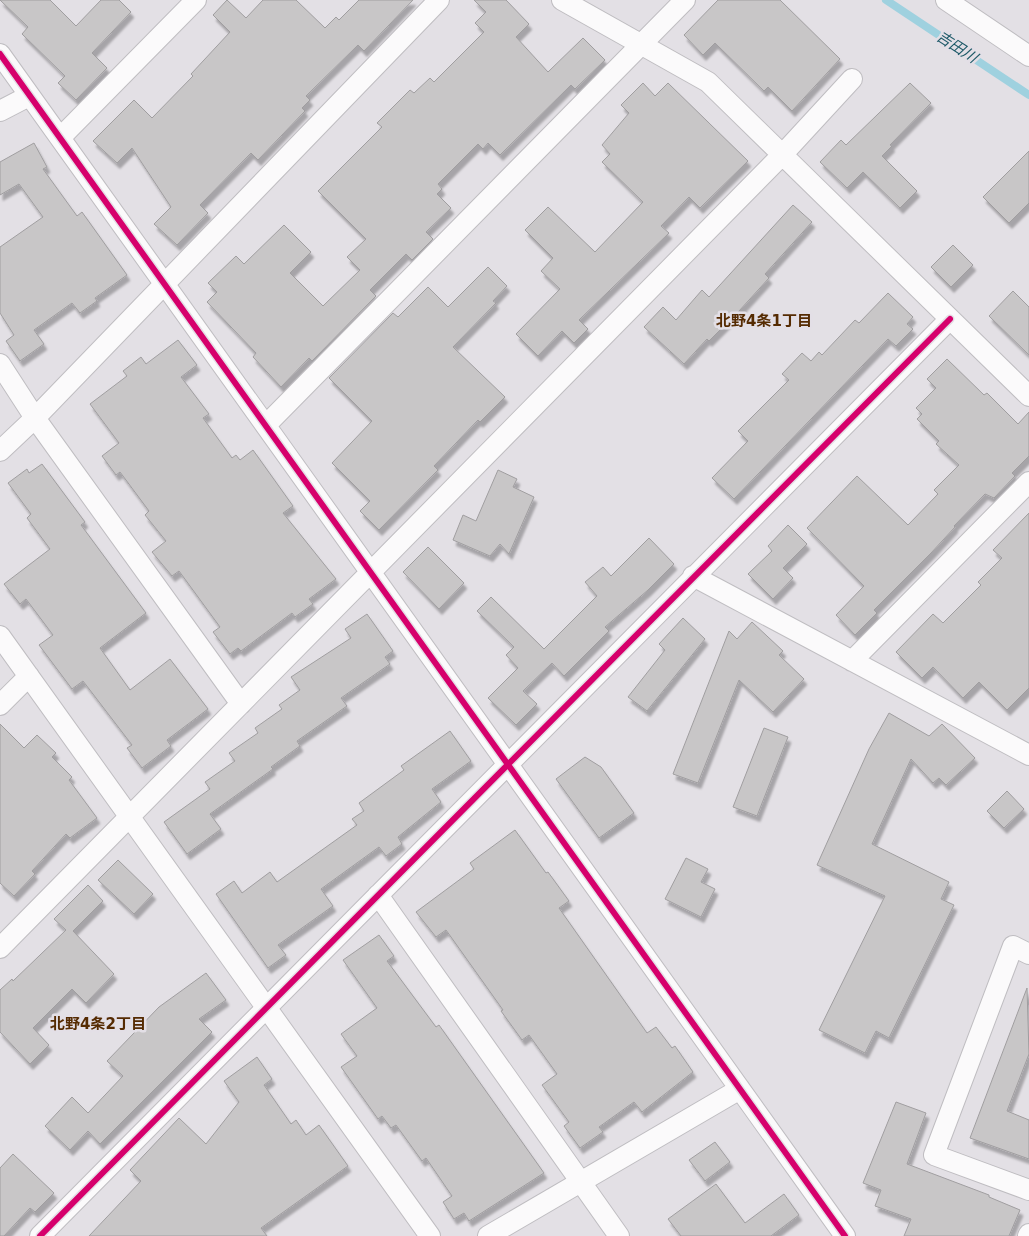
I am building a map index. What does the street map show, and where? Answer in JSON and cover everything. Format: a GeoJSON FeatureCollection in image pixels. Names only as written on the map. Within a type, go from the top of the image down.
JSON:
{"type":"FeatureCollection","features":[{"type":"Feature","properties":{"kind":"street"},"geometry":{"type":"LineString","coordinates":[[60,138],[196,0]]}},
{"type":"Feature","properties":{"kind":"street"},"geometry":{"type":"LineString","coordinates":[[0,451],[35,418],[166,284],[439,0]]}},
{"type":"Feature","properties":{"kind":"street"},"geometry":{"type":"LineString","coordinates":[[562,0],[708,82],[1029,396]]}},
{"type":"Feature","properties":{"kind":"street"},"geometry":{"type":"LineString","coordinates":[[266,425],[642,46],[685,0]]}},
{"type":"Feature","properties":{"kind":"street"},"geometry":{"type":"LineString","coordinates":[[946,0],[1029,56]]}},
{"type":"Feature","properties":{"kind":"street"},"geometry":{"type":"LineString","coordinates":[[0,54],[845,1236]]}},
{"type":"Feature","properties":{"kind":"street"},"geometry":{"type":"LineString","coordinates":[[0,948],[782,155],[852,79]]}},
{"type":"Feature","properties":{"kind":"street"},"geometry":{"type":"LineString","coordinates":[[0,111],[29,96]]}},
{"type":"Feature","properties":{"kind":"street"},"geometry":{"type":"LineString","coordinates":[[40,1236],[950,319]]}},
{"type":"Feature","properties":{"kind":"street"},"geometry":{"type":"LineString","coordinates":[[0,364],[35,418],[241,704]]}},
{"type":"Feature","properties":{"kind":"street"},"geometry":{"type":"LineString","coordinates":[[852,661],[1029,482]]}},
{"type":"Feature","properties":{"kind":"street"},"geometry":{"type":"LineString","coordinates":[[693,576],[852,661],[1025,748]]}},
{"type":"Feature","properties":{"kind":"street"},"geometry":{"type":"LineString","coordinates":[[0,636],[131,816],[430,1236]]}},
{"type":"Feature","properties":{"kind":"street"},"geometry":{"type":"LineString","coordinates":[[0,705],[29,676]]}},
{"type":"Feature","properties":{"kind":"street"},"geometry":{"type":"LineString","coordinates":[[378,895],[619,1236]]}},
{"type":"Feature","properties":{"kind":"street"},"geometry":{"type":"LineString","coordinates":[[1029,954],[1013,946],[934,1155],[1029,1190]]}},
{"type":"Feature","properties":{"kind":"street"},"geometry":{"type":"LineString","coordinates":[[488,1236],[740,1089]]}},
{"type":"Feature","properties":{"kind":"building"},"geometry":{"type":"Polygon","coordinates":[[[0,0],[50,0],[76,26],[101,0],[119,0],[131,12],[92,53],[107,68],[76,100],[58,83],[65,76],[22,34],[28,27],[0,0]]]}},
{"type":"Feature","properties":{"kind":"building"},"geometry":{"type":"Polygon","coordinates":[[[227,0],[246,18],[263,0],[296,0],[325,28],[336,17],[339,20],[359,0],[413,0],[364,51],[358,45],[306,96],[310,100],[302,108],[305,111],[258,160],[251,153],[200,205],[208,213],[177,245],[154,224],[171,207],[132,148],[117,163],[93,141],[134,100],[152,118],[193,76],[191,74],[230,32],[213,15],[227,0]]]}},
{"type":"Feature","properties":{"kind":"building"},"geometry":{"type":"Polygon","coordinates":[[[474,0],[506,0],[529,24],[516,37],[548,72],[583,38],[605,60],[575,89],[571,85],[500,155],[488,143],[483,149],[478,144],[438,184],[442,189],[437,194],[451,208],[426,232],[433,239],[412,260],[406,254],[370,290],[376,296],[312,361],[309,358],[281,387],[253,357],[256,353],[207,302],[217,292],[208,283],[236,256],[244,264],[284,225],[311,252],[290,273],[323,306],[360,270],[347,257],[366,239],[318,191],[382,127],[377,123],[410,90],[414,93],[430,78],[434,82],[484,32],[475,23],[486,12],[474,0]]]}},
{"type":"Feature","properties":{"kind":"building"},"geometry":{"type":"Polygon","coordinates":[[[718,0],[780,0],[840,59],[792,111],[768,87],[764,91],[715,43],[703,55],[684,35],[718,0]]]}},
{"type":"Feature","properties":{"kind":"building"},"geometry":{"type":"Polygon","coordinates":[[[643,83],[655,96],[668,83],[748,161],[700,208],[689,197],[661,226],[669,233],[579,320],[588,329],[574,343],[562,331],[538,356],[516,334],[560,289],[541,271],[553,258],[525,230],[548,207],[595,252],[643,202],[602,162],[610,154],[602,145],[629,113],[621,105],[643,83]]]}},
{"type":"Feature","properties":{"kind":"building"},"geometry":{"type":"Polygon","coordinates":[[[910,83],[931,103],[890,145],[892,146],[882,156],[917,191],[900,208],[863,172],[847,188],[820,162],[841,140],[846,145],[910,83]]]}},
{"type":"Feature","properties":{"kind":"building"},"geometry":{"type":"Polygon","coordinates":[[[34,143],[47,167],[43,169],[77,216],[82,212],[127,275],[95,298],[97,301],[80,313],[72,303],[34,330],[44,344],[20,361],[6,341],[14,335],[0,313],[0,247],[43,217],[19,184],[0,195],[0,162],[34,143]]]}},
{"type":"Feature","properties":{"kind":"building"},"geometry":{"type":"Polygon","coordinates":[[[1029,151],[1029,203],[1009,223],[983,197],[1029,151]]]}},
{"type":"Feature","properties":{"kind":"building"},"geometry":{"type":"Polygon","coordinates":[[[793,205],[812,222],[765,274],[769,278],[739,311],[709,341],[707,339],[684,364],[644,327],[663,307],[676,320],[702,290],[709,297],[793,205]]]}},
{"type":"Feature","properties":{"kind":"building"},"geometry":{"type":"Polygon","coordinates":[[[953,245],[973,265],[951,287],[931,267],[953,245]]]}},
{"type":"Feature","properties":{"kind":"building"},"geometry":{"type":"Polygon","coordinates":[[[488,267],[507,286],[493,301],[496,303],[453,347],[505,397],[480,422],[478,420],[434,466],[438,470],[379,530],[360,511],[370,501],[332,463],[372,421],[329,378],[393,313],[398,317],[428,287],[448,307],[488,267]]]}},
{"type":"Feature","properties":{"kind":"building"},"geometry":{"type":"Polygon","coordinates":[[[1013,291],[1029,307],[1029,355],[989,316],[1013,291]]]}},
{"type":"Feature","properties":{"kind":"building"},"geometry":{"type":"Polygon","coordinates":[[[888,293],[913,317],[907,324],[913,329],[896,346],[888,339],[734,499],[712,478],[748,441],[738,431],[789,380],[782,374],[802,353],[811,361],[819,352],[822,355],[855,320],[859,323],[888,293]]]}},
{"type":"Feature","properties":{"kind":"building"},"geometry":{"type":"Polygon","coordinates":[[[178,340],[197,365],[181,377],[209,414],[203,418],[232,458],[236,455],[240,460],[253,450],[293,506],[283,513],[336,579],[309,599],[313,604],[295,617],[292,613],[241,651],[238,648],[230,654],[213,632],[220,627],[179,571],[172,576],[152,552],[166,541],[145,515],[149,511],[120,472],[116,475],[102,456],[119,443],[90,404],[127,376],[123,371],[141,357],[146,364],[178,340]]]}},
{"type":"Feature","properties":{"kind":"building"},"geometry":{"type":"Polygon","coordinates":[[[947,359],[984,395],[987,393],[1018,424],[1029,412],[1029,456],[1012,473],[1015,476],[994,498],[985,494],[931,553],[874,610],[877,613],[855,635],[836,615],[864,586],[807,528],[857,476],[908,525],[938,494],[934,490],[959,465],[936,444],[939,441],[917,419],[922,414],[916,408],[936,388],[927,379],[947,359]]]}},
{"type":"Feature","properties":{"kind":"building"},"geometry":{"type":"Polygon","coordinates":[[[42,464],[85,522],[81,525],[146,613],[100,648],[130,690],[170,659],[208,709],[167,740],[171,746],[142,768],[127,748],[132,745],[83,681],[72,689],[39,645],[53,635],[26,599],[20,604],[4,584],[50,549],[27,518],[31,514],[8,483],[27,469],[29,473],[42,464]]]}},
{"type":"Feature","properties":{"kind":"building"},"geometry":{"type":"Polygon","coordinates":[[[498,470],[517,479],[513,487],[534,497],[509,554],[500,544],[490,556],[453,540],[463,515],[476,521],[498,470]]]}},
{"type":"Feature","properties":{"kind":"building"},"geometry":{"type":"Polygon","coordinates":[[[1029,513],[1029,688],[1007,710],[979,682],[963,698],[933,667],[922,678],[896,652],[933,614],[943,623],[981,585],[978,582],[1002,558],[993,550],[1029,513]]]}},
{"type":"Feature","properties":{"kind":"building"},"geometry":{"type":"Polygon","coordinates":[[[788,525],[807,544],[783,568],[793,578],[773,599],[748,574],[772,551],[768,546],[788,525]]]}},
{"type":"Feature","properties":{"kind":"building"},"geometry":{"type":"Polygon","coordinates":[[[649,538],[674,564],[648,590],[605,627],[609,631],[564,676],[552,663],[523,691],[537,704],[516,725],[488,698],[518,668],[506,655],[514,647],[477,611],[491,597],[544,649],[597,596],[585,582],[603,567],[611,576],[649,538]]]}},
{"type":"Feature","properties":{"kind":"building"},"geometry":{"type":"Polygon","coordinates":[[[428,547],[464,583],[439,609],[403,572],[428,547]]]}},
{"type":"Feature","properties":{"kind":"building"},"geometry":{"type":"Polygon","coordinates":[[[367,614],[393,651],[385,657],[390,664],[341,698],[347,706],[297,741],[300,746],[271,767],[273,769],[210,814],[221,829],[187,854],[164,822],[210,789],[205,782],[235,761],[229,753],[258,733],[255,728],[282,709],[279,705],[300,690],[291,677],[351,638],[345,629],[367,614]]]}},
{"type":"Feature","properties":{"kind":"building"},"geometry":{"type":"Polygon","coordinates":[[[683,618],[705,639],[647,711],[628,697],[665,650],[659,644],[683,618]]]}},
{"type":"Feature","properties":{"kind":"building"},"geometry":{"type":"Polygon","coordinates":[[[752,622],[783,651],[779,655],[804,679],[773,712],[739,680],[698,783],[673,774],[729,631],[737,639],[752,622]]]}},
{"type":"Feature","properties":{"kind":"building"},"geometry":{"type":"Polygon","coordinates":[[[889,713],[929,736],[942,724],[975,758],[946,785],[939,778],[933,783],[911,759],[872,844],[949,882],[941,899],[954,905],[889,1038],[876,1031],[865,1053],[819,1030],[885,896],[817,865],[869,749],[889,713]]]}},
{"type":"Feature","properties":{"kind":"building"},"geometry":{"type":"Polygon","coordinates":[[[0,724],[24,748],[37,735],[56,753],[52,757],[72,777],[69,780],[97,818],[70,838],[66,834],[32,871],[35,874],[14,896],[0,883],[0,724]]]}},
{"type":"Feature","properties":{"kind":"building"},"geometry":{"type":"Polygon","coordinates":[[[764,728],[788,737],[757,816],[733,807],[764,728]]]}},
{"type":"Feature","properties":{"kind":"building"},"geometry":{"type":"Polygon","coordinates":[[[450,731],[471,761],[432,789],[441,802],[398,837],[402,844],[386,856],[379,847],[321,889],[333,906],[278,945],[286,955],[268,968],[216,894],[234,881],[242,893],[270,872],[277,882],[357,825],[352,819],[364,811],[359,803],[404,770],[401,766],[450,731]]]}},
{"type":"Feature","properties":{"kind":"building"},"geometry":{"type":"Polygon","coordinates":[[[585,757],[601,767],[634,813],[599,838],[556,779],[585,757]]]}},
{"type":"Feature","properties":{"kind":"building"},"geometry":{"type":"Polygon","coordinates":[[[1007,791],[1024,809],[1004,828],[987,811],[1007,791]]]}},
{"type":"Feature","properties":{"kind":"building"},"geometry":{"type":"Polygon","coordinates":[[[515,830],[569,901],[559,908],[647,1033],[656,1027],[672,1048],[675,1046],[693,1072],[642,1112],[634,1102],[599,1127],[603,1132],[580,1148],[564,1126],[569,1122],[542,1085],[557,1074],[529,1035],[522,1040],[446,930],[436,937],[416,912],[474,869],[470,863],[515,830]]]}},
{"type":"Feature","properties":{"kind":"building"},"geometry":{"type":"Polygon","coordinates":[[[686,858],[708,869],[701,882],[715,889],[701,917],[665,899],[686,858]]]}},
{"type":"Feature","properties":{"kind":"building"},"geometry":{"type":"Polygon","coordinates":[[[118,860],[153,894],[134,914],[98,880],[118,860]]]}},
{"type":"Feature","properties":{"kind":"building"},"geometry":{"type":"Polygon","coordinates":[[[88,885],[103,901],[73,931],[114,974],[86,1003],[72,989],[33,1028],[49,1045],[30,1064],[0,1032],[0,990],[12,979],[13,981],[66,930],[54,919],[88,885]]]}},
{"type":"Feature","properties":{"kind":"building"},"geometry":{"type":"Polygon","coordinates":[[[379,935],[394,956],[387,961],[436,1027],[439,1025],[544,1173],[469,1221],[464,1213],[454,1219],[443,1202],[452,1196],[426,1158],[422,1161],[396,1125],[391,1128],[382,1116],[378,1119],[341,1067],[357,1056],[341,1034],[377,1008],[343,960],[379,935]]]}},
{"type":"Feature","properties":{"kind":"building"},"geometry":{"type":"Polygon","coordinates":[[[206,973],[226,1000],[199,1019],[212,1032],[100,1144],[88,1131],[70,1150],[45,1126],[72,1097],[88,1113],[123,1076],[107,1061],[159,1007],[206,973]]]}},
{"type":"Feature","properties":{"kind":"building"},"geometry":{"type":"Polygon","coordinates":[[[1027,988],[1029,1054],[1007,1111],[1029,1120],[1029,1159],[970,1138],[1027,988]]]}},
{"type":"Feature","properties":{"kind":"building"},"geometry":{"type":"Polygon","coordinates":[[[257,1057],[272,1079],[264,1085],[291,1124],[296,1120],[306,1135],[319,1125],[348,1166],[261,1228],[267,1236],[89,1236],[141,1181],[130,1170],[179,1118],[206,1144],[239,1102],[224,1081],[257,1057]]]}},
{"type":"Feature","properties":{"kind":"building"},"geometry":{"type":"Polygon","coordinates":[[[896,1102],[926,1113],[907,1164],[989,1195],[989,1197],[1020,1210],[1009,1236],[904,1236],[911,1219],[875,1206],[881,1190],[863,1183],[896,1102]]]}},
{"type":"Feature","properties":{"kind":"building"},"geometry":{"type":"Polygon","coordinates":[[[715,1142],[730,1162],[705,1181],[689,1160],[715,1142]]]}},
{"type":"Feature","properties":{"kind":"building"},"geometry":{"type":"Polygon","coordinates":[[[13,1154],[54,1193],[35,1212],[30,1208],[4,1236],[0,1236],[0,1168],[13,1154]]]}},
{"type":"Feature","properties":{"kind":"building"},"geometry":{"type":"Polygon","coordinates":[[[716,1184],[745,1223],[784,1194],[799,1215],[771,1236],[681,1236],[668,1219],[716,1184]]]}},
{"type":"Feature","properties":{"kind":"waterway","name":"吉田川"},"geometry":{"type":"LineString","coordinates":[[886,0],[1029,95]]}},
{"type":"Feature","properties":{"kind":"cycle path"},"geometry":{"type":"LineString","coordinates":[[0,54],[845,1236]]}},
{"type":"Feature","properties":{"kind":"cycle path"},"geometry":{"type":"LineString","coordinates":[[40,1236],[950,319]]}},
{"type":"Feature","properties":{"kind":"district","name":"北野4条1丁目"},"geometry":{"type":"Point","coordinates":[764,321]}},
{"type":"Feature","properties":{"kind":"district","name":"北野4条2丁目"},"geometry":{"type":"Point","coordinates":[98,1024]}}]}
